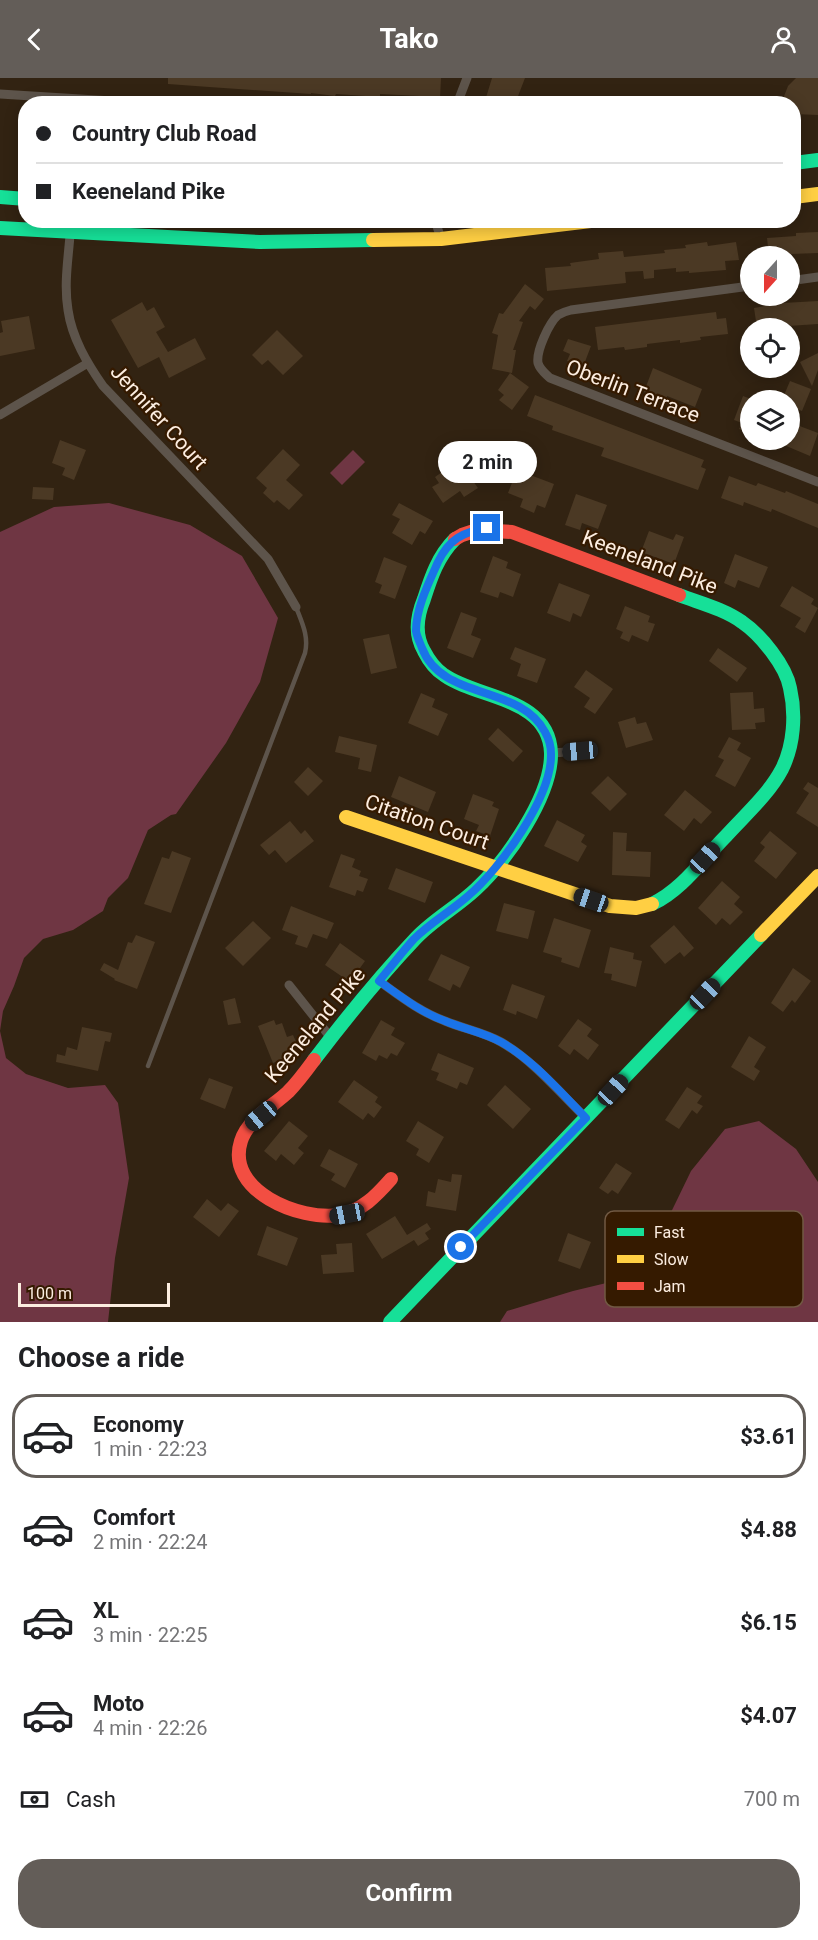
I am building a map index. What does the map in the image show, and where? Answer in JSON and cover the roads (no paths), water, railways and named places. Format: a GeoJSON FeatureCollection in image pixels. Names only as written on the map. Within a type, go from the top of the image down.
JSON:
{"type":"FeatureCollection","features":[{"type":"Feature","properties":{"kind":"street"},"geometry":{"type":"LineString","coordinates":[[460,96],[467,78]]}},
{"type":"Feature","properties":{"kind":"street"},"geometry":{"type":"LineString","coordinates":[[0,94],[32,96]]}},
{"type":"Feature","properties":{"kind":"street"},"geometry":{"type":"LineString","coordinates":[[801,163],[818,160]]}},
{"type":"Feature","properties":{"kind":"street"},"geometry":{"type":"LineString","coordinates":[[801,196],[818,194]]}},
{"type":"Feature","properties":{"kind":"street"},"geometry":{"type":"LineString","coordinates":[[0,197],[18,198]]}},
{"type":"Feature","properties":{"kind":"street"},"geometry":{"type":"LineString","coordinates":[[0,228],[18,227]]}},
{"type":"Feature","properties":{"kind":"street","name":"Jennifer Court"},"geometry":{"type":"LineString","coordinates":[[71,228],[66,279],[68,309],[75,336],[88,363],[103,386],[268,559],[296,608]]}},
{"type":"Feature","properties":{"kind":"street"},"geometry":{"type":"LineString","coordinates":[[95,228],[260,242],[441,239],[532,228]]}},
{"type":"Feature","properties":{"kind":"street"},"geometry":{"type":"LineString","coordinates":[[438,228],[441,239]]}},
{"type":"Feature","properties":{"kind":"street"},"geometry":{"type":"LineString","coordinates":[[800,279],[818,277]]}},
{"type":"Feature","properties":{"kind":"street","name":"Oberlin Terrace"},"geometry":{"type":"LineString","coordinates":[[740,287],[565,312],[550,324],[538,353],[538,362],[542,371],[550,378],[818,482]]}},
{"type":"Feature","properties":{"kind":"street"},"geometry":{"type":"LineString","coordinates":[[0,415],[88,363]]}},
{"type":"Feature","properties":{"kind":"street","name":"Keeneland Pike"},"geometry":{"type":"LineString","coordinates":[[391,1179],[374,1199],[363,1207],[347,1214],[316,1216],[263,1196],[250,1185],[241,1169],[239,1151],[243,1136],[250,1125],[292,1088],[415,938],[469,896],[496,868],[520,834],[546,781],[552,753],[550,741],[533,715],[517,705],[442,675],[430,665],[423,651],[416,633],[418,613],[443,551],[452,540],[470,531],[487,528],[512,532],[717,609],[742,622],[763,640],[790,686],[793,713],[790,742],[782,769],[767,790],[674,891],[644,908],[628,909],[610,906],[496,868]]}},
{"type":"Feature","properties":{"kind":"street"},"geometry":{"type":"LineString","coordinates":[[552,753],[580,751]]}},
{"type":"Feature","properties":{"kind":"street","name":"Citation Court"},"geometry":{"type":"LineString","coordinates":[[346,817],[496,868]]}},
{"type":"Feature","properties":{"kind":"street"},"geometry":{"type":"LineString","coordinates":[[390,1322],[818,876]]}},
{"type":"Feature","properties":{"kind":"street"},"geometry":{"type":"LineString","coordinates":[[379,981],[426,1013],[502,1042],[530,1063],[586,1118]]}},
{"type":"Feature","properties":{"kind":"street"},"geometry":{"type":"LineString","coordinates":[[289,985],[331,1038]]}},
{"type":"Feature","properties":{"kind":"lane"},"geometry":{"type":"LineString","coordinates":[[148,1066],[305,653],[306,632],[296,608]]}}]}
